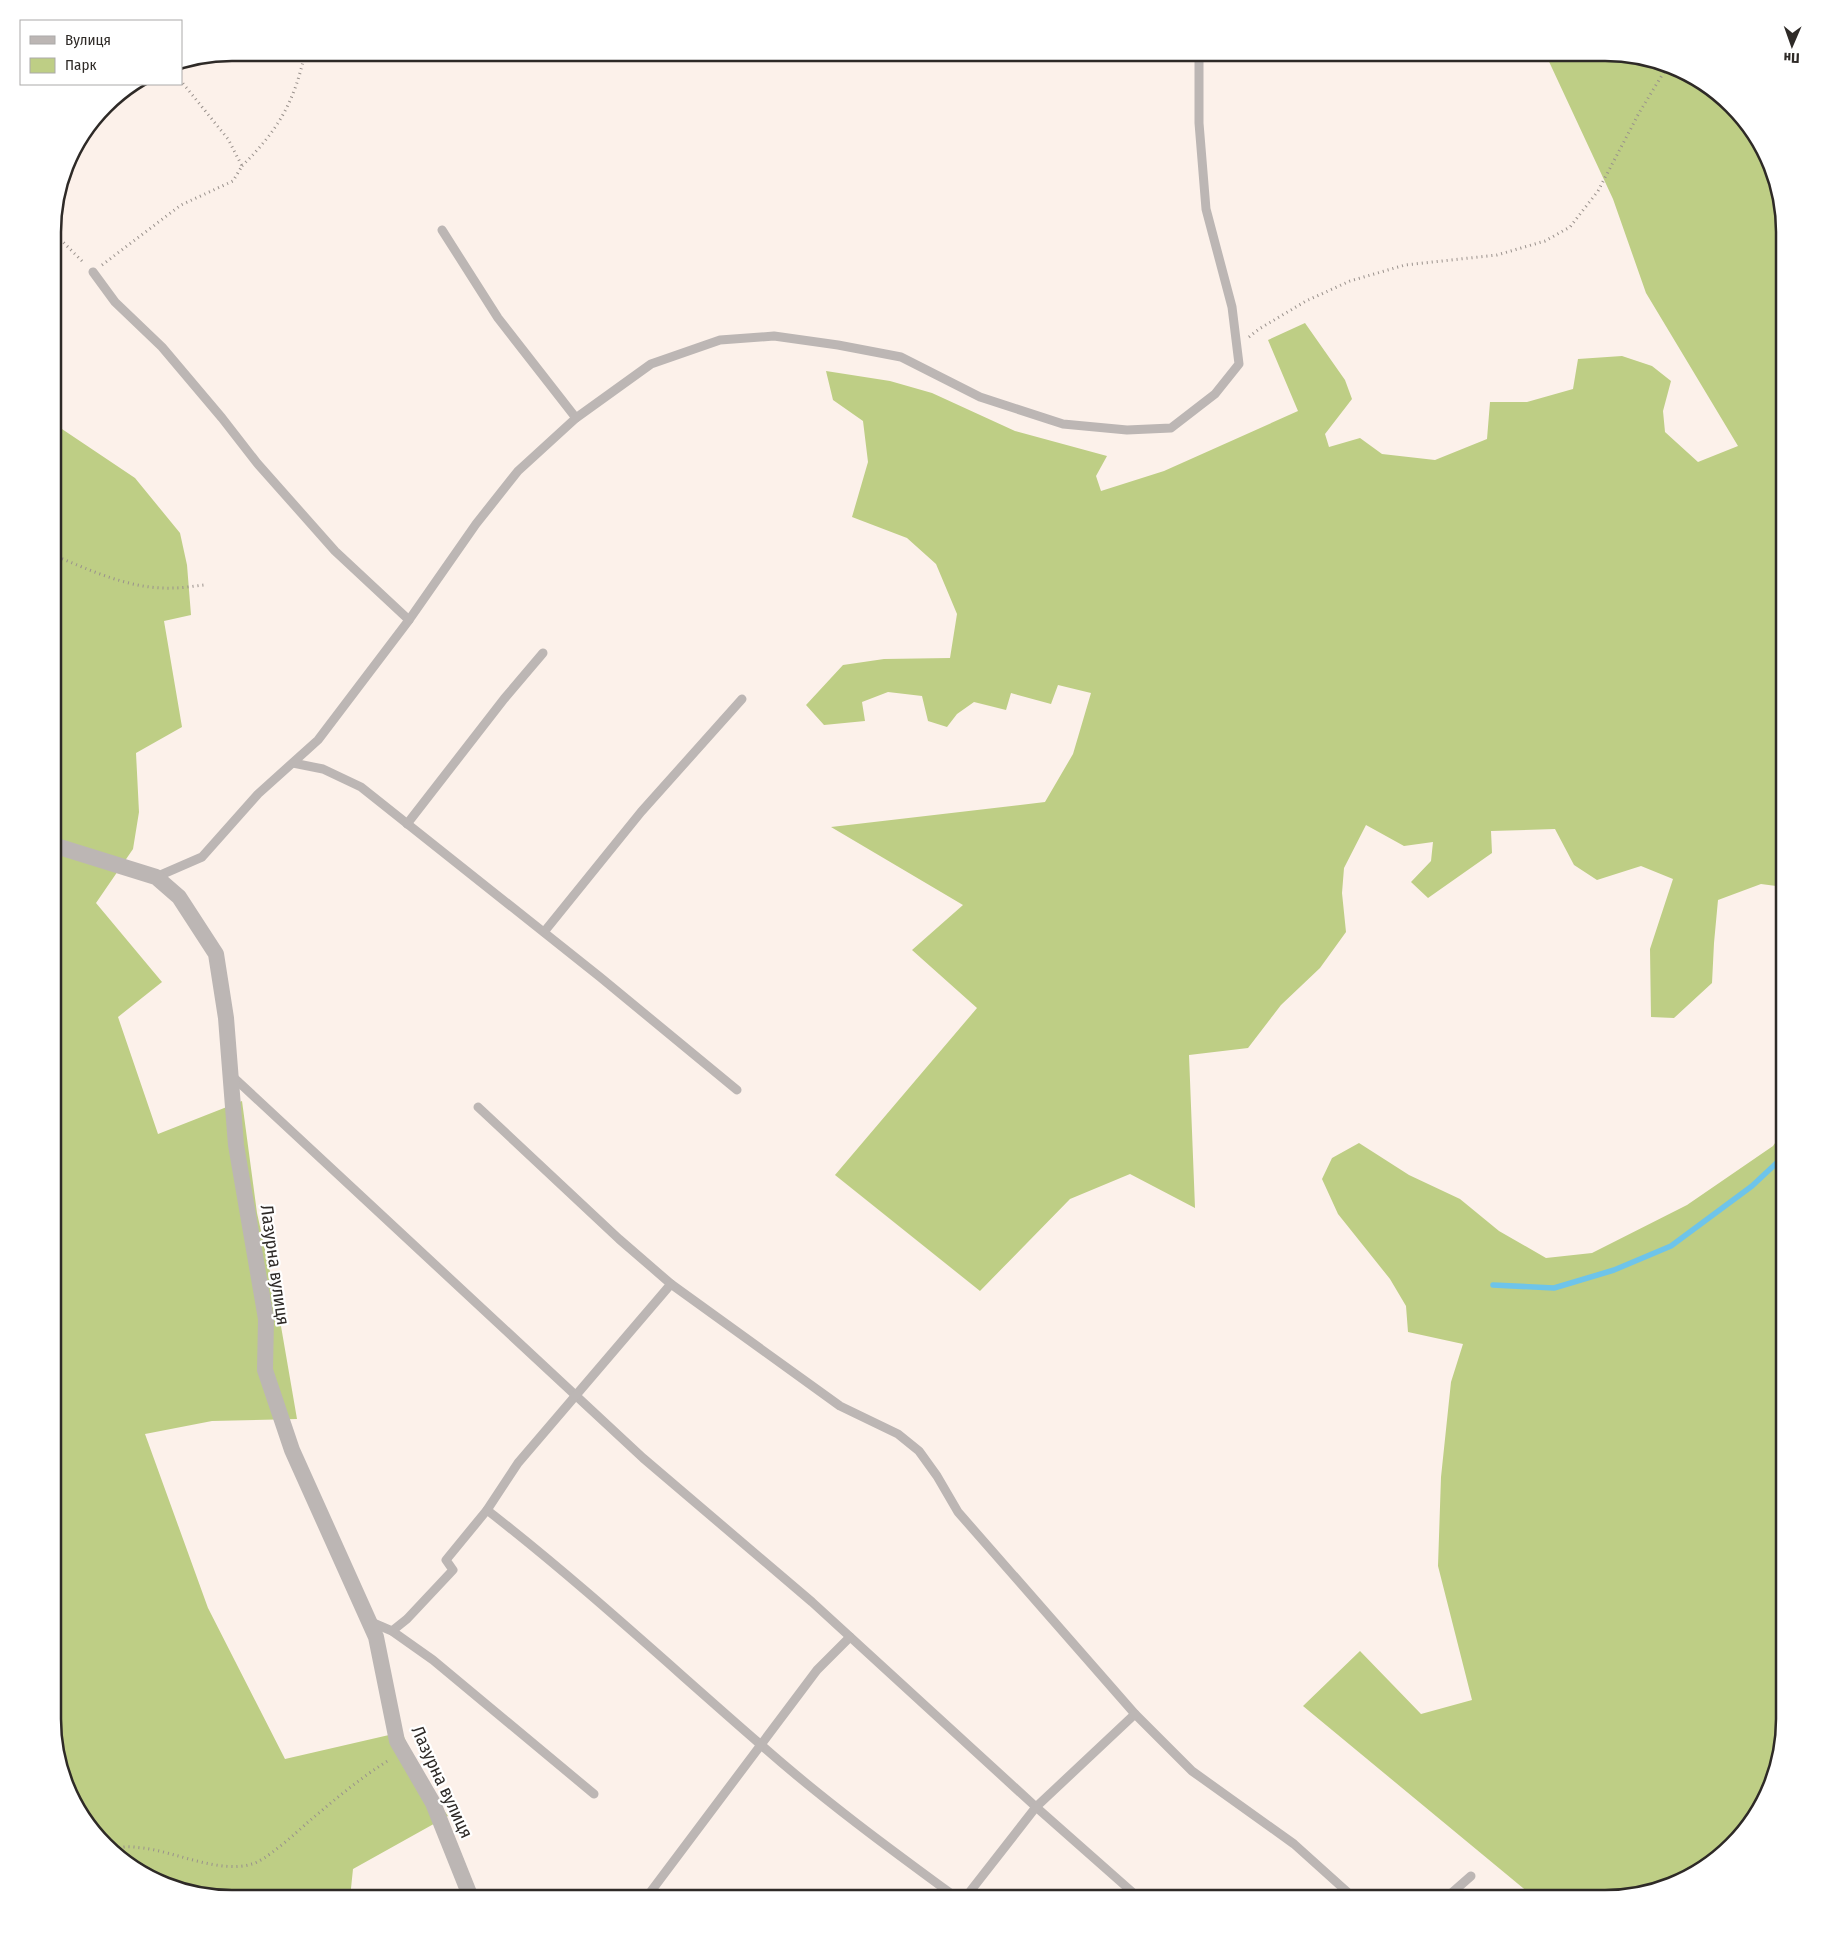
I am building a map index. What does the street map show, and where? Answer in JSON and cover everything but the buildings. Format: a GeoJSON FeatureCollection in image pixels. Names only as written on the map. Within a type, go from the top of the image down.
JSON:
{"type":"FeatureCollection","features":[{"type":"Feature","properties":{"kind":"street","name":"Лазурна вулиця"},"geometry":{"type":"LineString","coordinates":[[62,848],[156,877],[180,897],[216,954],[226,1018],[236,1145],[266,1319],[265,1370],[292,1450],[376,1637],[396,1741],[433,1803],[468,1890]]}},
{"type":"Feature","properties":{"kind":"lane"},"geometry":{"type":"LineString","coordinates":[[156,877],[202,857],[258,794],[318,740],[410,620],[476,524],[518,471],[576,418],[651,364],[720,340],[774,336],[838,345],[901,357],[980,397],[1063,424],[1128,430],[1171,428],[1215,394],[1239,364],[1232,307],[1206,209],[1199,123],[1199,62]]}},
{"type":"Feature","properties":{"kind":"lane"},"geometry":{"type":"LineString","coordinates":[[442,230],[498,318],[576,418]]}},
{"type":"Feature","properties":{"kind":"lane"},"geometry":{"type":"LineString","coordinates":[[93,272],[115,302],[162,347],[257,463],[335,551],[410,620]]}},
{"type":"Feature","properties":{"kind":"lane"},"geometry":{"type":"LineString","coordinates":[[407,824],[504,699],[543,653]]}},
{"type":"Feature","properties":{"kind":"lane"},"geometry":{"type":"LineString","coordinates":[[544,932],[641,812],[742,699]]}},
{"type":"Feature","properties":{"kind":"lane"},"geometry":{"type":"LineString","coordinates":[[293,763],[323,769],[361,788],[544,932],[737,1090]]}},
{"type":"Feature","properties":{"kind":"lane"},"geometry":{"type":"LineString","coordinates":[[230,1075],[643,1458],[812,1602],[1036,1807],[1130,1890]]}},
{"type":"Feature","properties":{"kind":"lane"},"geometry":{"type":"LineString","coordinates":[[478,1107],[612,1232],[671,1284],[840,1406],[898,1434],[919,1451],[937,1476],[958,1512],[1136,1714],[1192,1771],[1294,1844],[1345,1890]]}},
{"type":"Feature","properties":{"kind":"lane"},"geometry":{"type":"LineString","coordinates":[[392,1631],[407,1619],[454,1570],[446,1560],[487,1510],[518,1463],[671,1284]]}},
{"type":"Feature","properties":{"kind":"lane"},"geometry":{"type":"LineString","coordinates":[[487,1510],[541,1552],[761,1745],[852,1820],[946,1890]]}},
{"type":"Feature","properties":{"kind":"lane"},"geometry":{"type":"LineString","coordinates":[[368,1622],[392,1631],[433,1660],[594,1794]]}},
{"type":"Feature","properties":{"kind":"lane"},"geometry":{"type":"LineString","coordinates":[[652,1890],[817,1670],[850,1637]]}},
{"type":"Feature","properties":{"kind":"lane"},"geometry":{"type":"LineString","coordinates":[[971,1890],[1036,1807],[1136,1714]]}},
{"type":"Feature","properties":{"kind":"lane"},"geometry":{"type":"LineString","coordinates":[[1455,1890],[1471,1876]]}},
{"type":"Feature","properties":{"kind":"path"},"geometry":{"type":"LineString","coordinates":[[62,241],[93,272],[181,205],[233,181],[242,166],[281,120],[299,80],[304,61]]}},
{"type":"Feature","properties":{"kind":"path"},"geometry":{"type":"LineString","coordinates":[[1237,347],[1259,329],[1306,301],[1350,281],[1405,265],[1497,255],[1545,241],[1570,227],[1598,191],[1639,113],[1664,72]]}},
{"type":"Feature","properties":{"kind":"path"},"geometry":{"type":"LineString","coordinates":[[182,82],[228,139],[242,166]]}},
{"type":"Feature","properties":{"kind":"path"},"geometry":{"type":"LineString","coordinates":[[62,559],[103,576],[139,584],[171,588],[204,585]]}},
{"type":"Feature","properties":{"kind":"path"},"geometry":{"type":"LineString","coordinates":[[120,1847],[161,1850],[200,1862],[232,1867],[253,1864],[286,1842],[363,1777],[403,1752]]}},
{"type":"Feature","properties":{"kind":"green space"},"geometry":{"type":"Polygon","coordinates":[[[1549,62],[1616,62],[1649,67],[1670,74],[1700,90],[1717,104],[1740,128],[1753,147],[1763,167],[1770,188],[1776,233],[1776,886],[1761,884],[1718,900],[1712,983],[1674,1018],[1651,1017],[1650,949],[1673,879],[1641,866],[1597,880],[1574,865],[1555,829],[1491,831],[1492,853],[1428,898],[1411,882],[1431,861],[1433,842],[1404,846],[1366,825],[1344,868],[1342,893],[1346,932],[1320,968],[1281,1005],[1248,1048],[1189,1055],[1195,1208],[1130,1174],[1070,1199],[980,1291],[835,1175],[977,1008],[912,950],[963,905],[831,827],[1045,802],[1073,754],[1091,693],[1058,685],[1051,704],[1011,693],[1006,710],[974,702],[957,714],[947,727],[928,721],[922,696],[888,692],[862,702],[865,721],[824,725],[806,705],[843,665],[884,659],[950,658],[957,614],[936,564],[907,538],[852,517],[868,462],[863,421],[833,400],[826,371],[890,381],[932,393],[1015,431],[1107,456],[1096,476],[1101,491],[1164,471],[1298,411],[1268,340],[1305,323],[1345,380],[1352,399],[1325,434],[1329,447],[1360,438],[1382,454],[1435,460],[1487,439],[1490,402],[1527,402],[1573,389],[1578,359],[1622,356],[1652,366],[1671,381],[1663,411],[1665,432],[1698,462],[1738,446],[1646,293],[1613,199],[1549,62]]]}},
{"type":"Feature","properties":{"kind":"green space"},"geometry":{"type":"Polygon","coordinates":[[[62,429],[135,478],[180,533],[187,565],[191,615],[164,621],[182,727],[136,753],[139,812],[133,849],[96,903],[162,982],[118,1017],[158,1134],[242,1101],[257,1213],[277,1303],[297,1419],[212,1421],[145,1434],[208,1608],[285,1759],[402,1732],[421,1777],[448,1816],[353,1869],[351,1890],[233,1890],[188,1884],[167,1877],[137,1861],[111,1840],[90,1814],[74,1784],[67,1763],[61,1718],[62,429]]]}},
{"type":"Feature","properties":{"kind":"green space"},"geometry":{"type":"Polygon","coordinates":[[[1776,1142],[1776,1718],[1774,1741],[1767,1773],[1747,1814],[1733,1831],[1709,1854],[1690,1867],[1670,1877],[1649,1884],[1627,1888],[1604,1890],[1525,1890],[1303,1706],[1360,1651],[1421,1714],[1472,1700],[1438,1566],[1441,1477],[1451,1382],[1463,1344],[1408,1332],[1406,1306],[1390,1279],[1338,1214],[1322,1179],[1332,1158],[1359,1143],[1409,1175],[1460,1199],[1499,1231],[1546,1258],[1592,1253],[1687,1205],[1773,1146],[1776,1142]]]}},
{"type":"Feature","properties":{"kind":"waterway"},"geometry":{"type":"LineString","coordinates":[[1493,1285],[1554,1288],[1614,1270],[1671,1246],[1752,1186],[1776,1164]]}}]}
